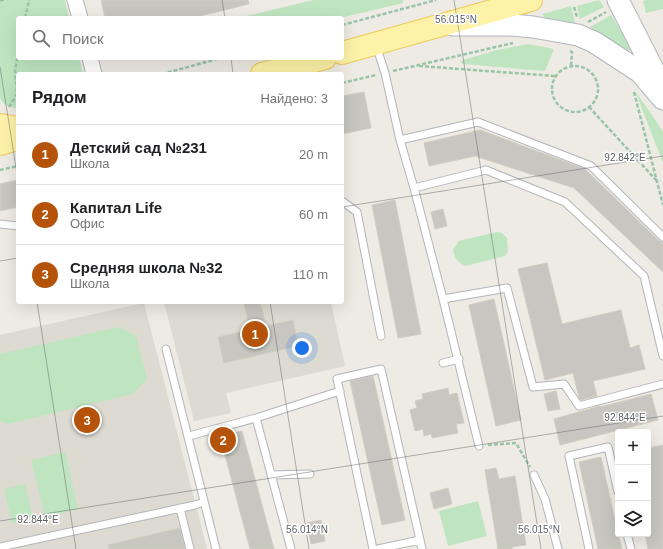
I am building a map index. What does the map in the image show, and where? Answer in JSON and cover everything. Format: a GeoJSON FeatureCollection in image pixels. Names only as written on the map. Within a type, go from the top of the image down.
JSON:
{"type":"FeatureCollection","features":[{"type":"Feature","properties":{"kind":"main road"},"geometry":{"type":"LineString","coordinates":[[344,52],[531,0]]}},
{"type":"Feature","properties":{"kind":"main road"},"geometry":{"type":"LineString","coordinates":[[614,5],[663,90]]}},
{"type":"Feature","properties":{"kind":"main road"},"geometry":{"type":"LineString","coordinates":[[440,25],[512,25],[578,35],[594,42],[640,72],[663,99]]}},
{"type":"Feature","properties":{"kind":"main road"},"geometry":{"type":"LineString","coordinates":[[270,72],[317,60]]}},
{"type":"Feature","properties":{"kind":"main road"},"geometry":{"type":"LineString","coordinates":[[4,116],[16,126]]}},
{"type":"Feature","properties":{"kind":"main road"},"geometry":{"type":"LineString","coordinates":[[0,144],[16,140]]}},
{"type":"Feature","properties":{"kind":"street"},"geometry":{"type":"LineString","coordinates":[[75,0],[79,16]]}},
{"type":"Feature","properties":{"kind":"street"},"geometry":{"type":"LineString","coordinates":[[90,60],[94,72]]}},
{"type":"Feature","properties":{"kind":"lane"},"geometry":{"type":"LineString","coordinates":[[375,43],[385,73],[400,140],[459,359],[479,446]]}},
{"type":"Feature","properties":{"kind":"lane"},"geometry":{"type":"LineString","coordinates":[[400,140],[478,122],[591,166],[663,237]]}},
{"type":"Feature","properties":{"kind":"lane"},"geometry":{"type":"LineString","coordinates":[[414,188],[486,170],[565,202],[644,276],[663,356]]}},
{"type":"Feature","properties":{"kind":"lane"},"geometry":{"type":"LineString","coordinates":[[344,202],[356,212],[381,336]]}},
{"type":"Feature","properties":{"kind":"lane"},"geometry":{"type":"LineString","coordinates":[[0,224],[16,226]]}},
{"type":"Feature","properties":{"kind":"lane"},"geometry":{"type":"LineString","coordinates":[[443,299],[507,288],[532,387],[564,384],[579,406],[663,384]]}},
{"type":"Feature","properties":{"kind":"lane"},"geometry":{"type":"LineString","coordinates":[[166,349],[189,436],[216,549]]}},
{"type":"Feature","properties":{"kind":"lane"},"geometry":{"type":"LineString","coordinates":[[443,362],[459,359]]}},
{"type":"Feature","properties":{"kind":"lane"},"geometry":{"type":"LineString","coordinates":[[374,549],[337,379],[381,369],[422,549]]}},
{"type":"Feature","properties":{"kind":"lane"},"geometry":{"type":"LineString","coordinates":[[189,436],[256,418],[340,391]]}},
{"type":"Feature","properties":{"kind":"lane"},"geometry":{"type":"LineString","coordinates":[[256,418],[291,549]]}},
{"type":"Feature","properties":{"kind":"lane"},"geometry":{"type":"LineString","coordinates":[[589,549],[569,456],[608,448],[615,479]]}},
{"type":"Feature","properties":{"kind":"lane"},"geometry":{"type":"LineString","coordinates":[[272,475],[310,474]]}},
{"type":"Feature","properties":{"kind":"lane"},"geometry":{"type":"LineString","coordinates":[[534,475],[545,498],[558,549]]}},
{"type":"Feature","properties":{"kind":"lane"},"geometry":{"type":"LineString","coordinates":[[0,547],[204,502]]}},
{"type":"Feature","properties":{"kind":"lane"},"geometry":{"type":"LineString","coordinates":[[180,508],[190,549]]}},
{"type":"Feature","properties":{"kind":"lane"},"geometry":{"type":"LineString","coordinates":[[628,537],[631,549]]}},
{"type":"Feature","properties":{"kind":"lane"},"geometry":{"type":"LineString","coordinates":[[378,549],[420,540]]}},
{"type":"Feature","properties":{"kind":"path"},"geometry":{"type":"LineString","coordinates":[[25,16],[29,0]]}},
{"type":"Feature","properties":{"kind":"path"},"geometry":{"type":"LineString","coordinates":[[344,24],[436,0]]}},
{"type":"Feature","properties":{"kind":"path"},"geometry":{"type":"LineString","coordinates":[[586,23],[614,5]]}},
{"type":"Feature","properties":{"kind":"path"},"geometry":{"type":"LineString","coordinates":[[344,83],[520,41]]}},
{"type":"Feature","properties":{"kind":"path"},"geometry":{"type":"LineString","coordinates":[[564,50],[572,52],[571,66]]}},
{"type":"Feature","properties":{"kind":"path"},"geometry":{"type":"LineString","coordinates":[[16,82],[15,70],[17,60]]}},
{"type":"Feature","properties":{"kind":"path"},"geometry":{"type":"LineString","coordinates":[[169,72],[214,60]]}},
{"type":"Feature","properties":{"kind":"path"},"geometry":{"type":"LineString","coordinates":[[417,66],[555,76]]}},
{"type":"Feature","properties":{"kind":"path"},"geometry":{"type":"LineString","coordinates":[[571,66],[579,66],[593,74],[597,81],[598,89],[597,97],[593,104],[580,111],[573,112],[560,107],[555,102],[552,95],[555,76],[563,68],[571,66]]}},
{"type":"Feature","properties":{"kind":"path"},"geometry":{"type":"LineString","coordinates":[[634,91],[663,205]]}},
{"type":"Feature","properties":{"kind":"path"},"geometry":{"type":"LineString","coordinates":[[4,116],[16,96]]}},
{"type":"Feature","properties":{"kind":"path"},"geometry":{"type":"LineString","coordinates":[[589,107],[657,181]]}},
{"type":"Feature","properties":{"kind":"path"},"geometry":{"type":"LineString","coordinates":[[0,170],[16,166]]}},
{"type":"Feature","properties":{"kind":"path"},"geometry":{"type":"LineString","coordinates":[[479,446],[516,443],[534,475]]}},
{"type":"Feature","properties":{"kind":"shaded area"},"geometry":{"type":"Polygon","coordinates":[[[144,304],[207,549],[0,549],[0,335],[144,304]]]}},
{"type":"Feature","properties":{"kind":"shaded area"},"geometry":{"type":"Polygon","coordinates":[[[165,304],[331,304],[345,366],[226,393],[231,413],[194,421],[165,304]]]}},
{"type":"Feature","properties":{"kind":"green space"},"geometry":{"type":"Polygon","coordinates":[[[0,0],[65,0],[69,16],[16,16],[16,60],[80,60],[82,72],[16,72],[16,108],[5,104],[0,98],[0,0]]]}},
{"type":"Feature","properties":{"kind":"green space"},"geometry":{"type":"Polygon","coordinates":[[[313,0],[403,0],[403,3],[344,17],[247,16],[313,0]]]}},
{"type":"Feature","properties":{"kind":"green space"},"geometry":{"type":"Polygon","coordinates":[[[599,0],[604,7],[580,19],[577,6],[599,0]]]}},
{"type":"Feature","properties":{"kind":"green space"},"geometry":{"type":"Polygon","coordinates":[[[663,0],[663,9],[646,13],[643,1],[663,0]]]}},
{"type":"Feature","properties":{"kind":"green space"},"geometry":{"type":"Polygon","coordinates":[[[571,6],[575,23],[545,18],[542,14],[571,6]]]}},
{"type":"Feature","properties":{"kind":"green space"},"geometry":{"type":"Polygon","coordinates":[[[611,15],[629,44],[630,49],[627,52],[590,27],[611,15]]]}},
{"type":"Feature","properties":{"kind":"green space"},"geometry":{"type":"Polygon","coordinates":[[[528,44],[554,49],[545,71],[462,64],[460,61],[497,50],[528,44]]]}},
{"type":"Feature","properties":{"kind":"green space"},"geometry":{"type":"Polygon","coordinates":[[[635,91],[663,132],[663,163],[635,91]]]}},
{"type":"Feature","properties":{"kind":"green space"},"geometry":{"type":"Polygon","coordinates":[[[497,232],[502,233],[507,238],[508,251],[505,256],[465,266],[457,260],[453,250],[459,241],[497,232]]]}},
{"type":"Feature","properties":{"kind":"green space"},"geometry":{"type":"Polygon","coordinates":[[[118,327],[136,335],[147,379],[133,394],[8,424],[0,421],[0,354],[118,327]]]}},
{"type":"Feature","properties":{"kind":"green space"},"geometry":{"type":"Polygon","coordinates":[[[65,452],[78,509],[45,517],[31,460],[65,452]]]}},
{"type":"Feature","properties":{"kind":"green space"},"geometry":{"type":"Polygon","coordinates":[[[25,484],[33,518],[12,523],[4,489],[25,484]]]}},
{"type":"Feature","properties":{"kind":"green space"},"geometry":{"type":"Polygon","coordinates":[[[478,501],[487,536],[448,546],[439,511],[478,501]]]}},
{"type":"Feature","properties":{"kind":"building"},"geometry":{"type":"Polygon","coordinates":[[[101,0],[248,0],[249,4],[200,16],[105,16],[101,0]]]}},
{"type":"Feature","properties":{"kind":"building"},"geometry":{"type":"Polygon","coordinates":[[[364,92],[371,128],[344,134],[344,96],[364,92]]]}},
{"type":"Feature","properties":{"kind":"building"},"geometry":{"type":"Polygon","coordinates":[[[480,130],[585,169],[659,241],[663,242],[663,272],[574,188],[475,156],[429,166],[424,143],[480,130]]]}},
{"type":"Feature","properties":{"kind":"building"},"geometry":{"type":"Polygon","coordinates":[[[16,180],[16,207],[0,211],[0,184],[16,180]]]}},
{"type":"Feature","properties":{"kind":"building"},"geometry":{"type":"Polygon","coordinates":[[[395,200],[421,334],[398,338],[372,205],[395,200]]]}},
{"type":"Feature","properties":{"kind":"building"},"geometry":{"type":"Polygon","coordinates":[[[443,209],[447,226],[435,229],[431,212],[443,209]]]}},
{"type":"Feature","properties":{"kind":"building"},"geometry":{"type":"Polygon","coordinates":[[[547,263],[562,324],[621,310],[630,348],[639,345],[645,369],[593,381],[597,396],[581,400],[573,373],[545,380],[518,269],[547,263]]]}},
{"type":"Feature","properties":{"kind":"building"},"geometry":{"type":"Polygon","coordinates":[[[494,299],[521,420],[496,426],[469,305],[494,299]]]}},
{"type":"Feature","properties":{"kind":"building"},"geometry":{"type":"Polygon","coordinates":[[[244,304],[260,304],[266,326],[293,320],[298,346],[224,363],[218,337],[250,330],[244,304]]]}},
{"type":"Feature","properties":{"kind":"building"},"geometry":{"type":"Polygon","coordinates":[[[373,376],[405,520],[382,525],[350,381],[373,376]]]}},
{"type":"Feature","properties":{"kind":"building"},"geometry":{"type":"Polygon","coordinates":[[[448,388],[449,395],[457,393],[464,423],[456,424],[458,433],[432,438],[431,434],[424,436],[423,429],[415,431],[410,410],[417,408],[415,401],[423,399],[422,394],[448,388]]]}},
{"type":"Feature","properties":{"kind":"building"},"geometry":{"type":"Polygon","coordinates":[[[556,391],[560,409],[548,411],[544,394],[556,391]]]}},
{"type":"Feature","properties":{"kind":"building"},"geometry":{"type":"Polygon","coordinates":[[[651,394],[658,420],[623,429],[615,429],[615,431],[560,445],[554,419],[651,394]]]}},
{"type":"Feature","properties":{"kind":"building"},"geometry":{"type":"Polygon","coordinates":[[[242,431],[274,549],[250,549],[220,436],[242,431]]]}},
{"type":"Feature","properties":{"kind":"building"},"geometry":{"type":"Polygon","coordinates":[[[663,445],[663,549],[648,549],[646,537],[651,537],[651,447],[663,445]]]}},
{"type":"Feature","properties":{"kind":"building"},"geometry":{"type":"Polygon","coordinates":[[[601,457],[615,520],[615,537],[619,537],[622,549],[598,549],[579,462],[601,457]]]}},
{"type":"Feature","properties":{"kind":"building"},"geometry":{"type":"Polygon","coordinates":[[[496,468],[499,479],[515,476],[526,545],[512,547],[512,549],[498,549],[485,470],[496,468]]]}},
{"type":"Feature","properties":{"kind":"building"},"geometry":{"type":"Polygon","coordinates":[[[448,488],[452,504],[434,509],[430,493],[448,488]]]}},
{"type":"Feature","properties":{"kind":"building"},"geometry":{"type":"Polygon","coordinates":[[[321,520],[325,541],[311,544],[307,523],[321,520]]]}},
{"type":"Feature","properties":{"kind":"building"},"geometry":{"type":"Polygon","coordinates":[[[180,528],[185,549],[109,549],[108,545],[180,528]]]}},
{"type":"Feature","properties":{"kind":"place","name":"Детский сад №231"},"geometry":{"type":"Point","coordinates":[255,334]}},
{"type":"Feature","properties":{"kind":"place","name":"Средняя школа №32"},"geometry":{"type":"Point","coordinates":[87,420]}},
{"type":"Feature","properties":{"kind":"place","name":"Капитал Life"},"geometry":{"type":"Point","coordinates":[223,440]}}]}
